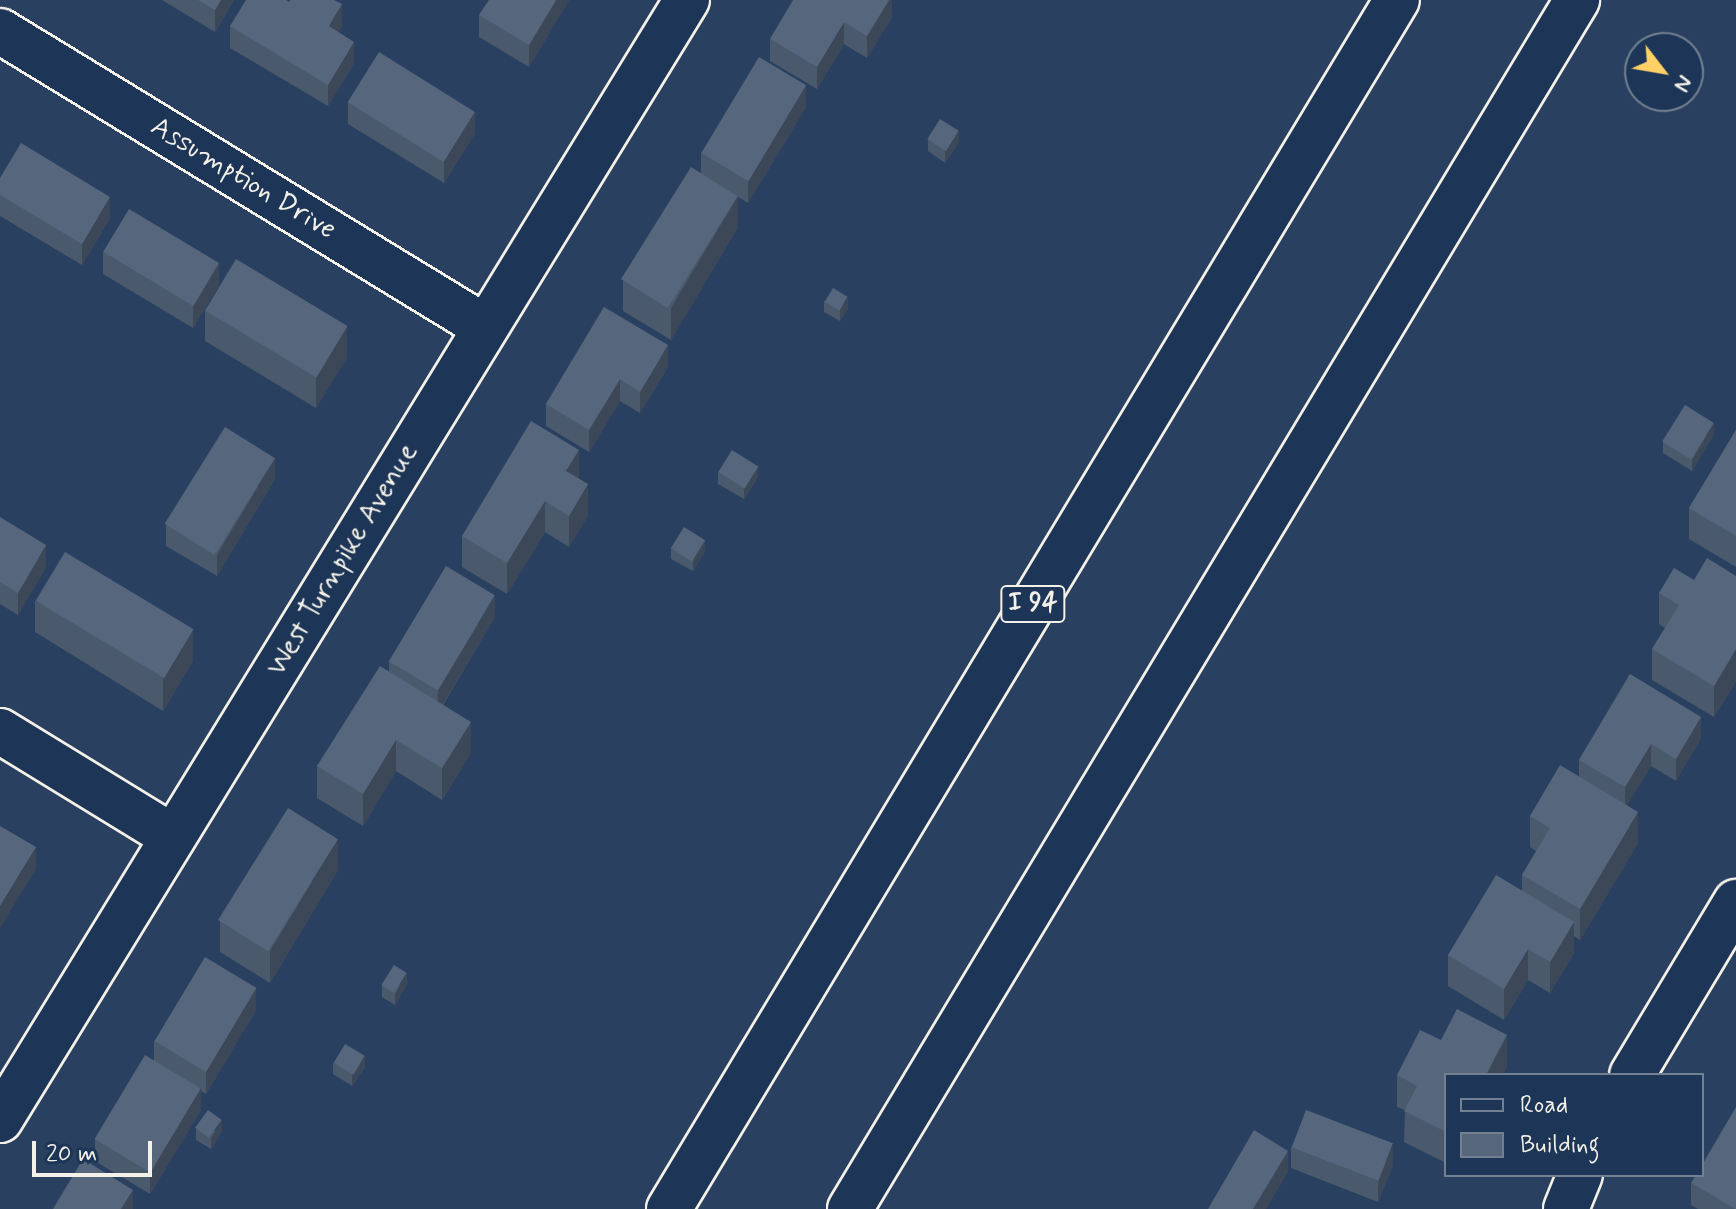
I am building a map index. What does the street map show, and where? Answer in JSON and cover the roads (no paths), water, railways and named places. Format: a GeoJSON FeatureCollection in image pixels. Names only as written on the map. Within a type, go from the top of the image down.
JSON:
{"type":"FeatureCollection","features":[{"type":"Feature","properties":{"kind":"main road","name":"West Turnpike Avenue"},"geometry":{"type":"LineString","coordinates":[[0,1120],[687,0]]}},
{"type":"Feature","properties":{"kind":"main road","name":"I 94"},"geometry":{"type":"LineString","coordinates":[[669,1209],[1397,0]]}},
{"type":"Feature","properties":{"kind":"main road"},"geometry":{"type":"LineString","coordinates":[[850,1209],[1577,0]]}},
{"type":"Feature","properties":{"kind":"main road","name":"Assumption Drive"},"geometry":{"type":"LineString","coordinates":[[0,31],[485,327]]}},
{"type":"Feature","properties":{"kind":"main road"},"geometry":{"type":"LineString","coordinates":[[0,731],[173,837]]}},
{"type":"Feature","properties":{"kind":"main road"},"geometry":{"type":"LineString","coordinates":[[1633,1073],[1736,902]]}},
{"type":"Feature","properties":{"kind":"main road"},"geometry":{"type":"LineString","coordinates":[[1566,1209],[1579,1177]]}}]}
